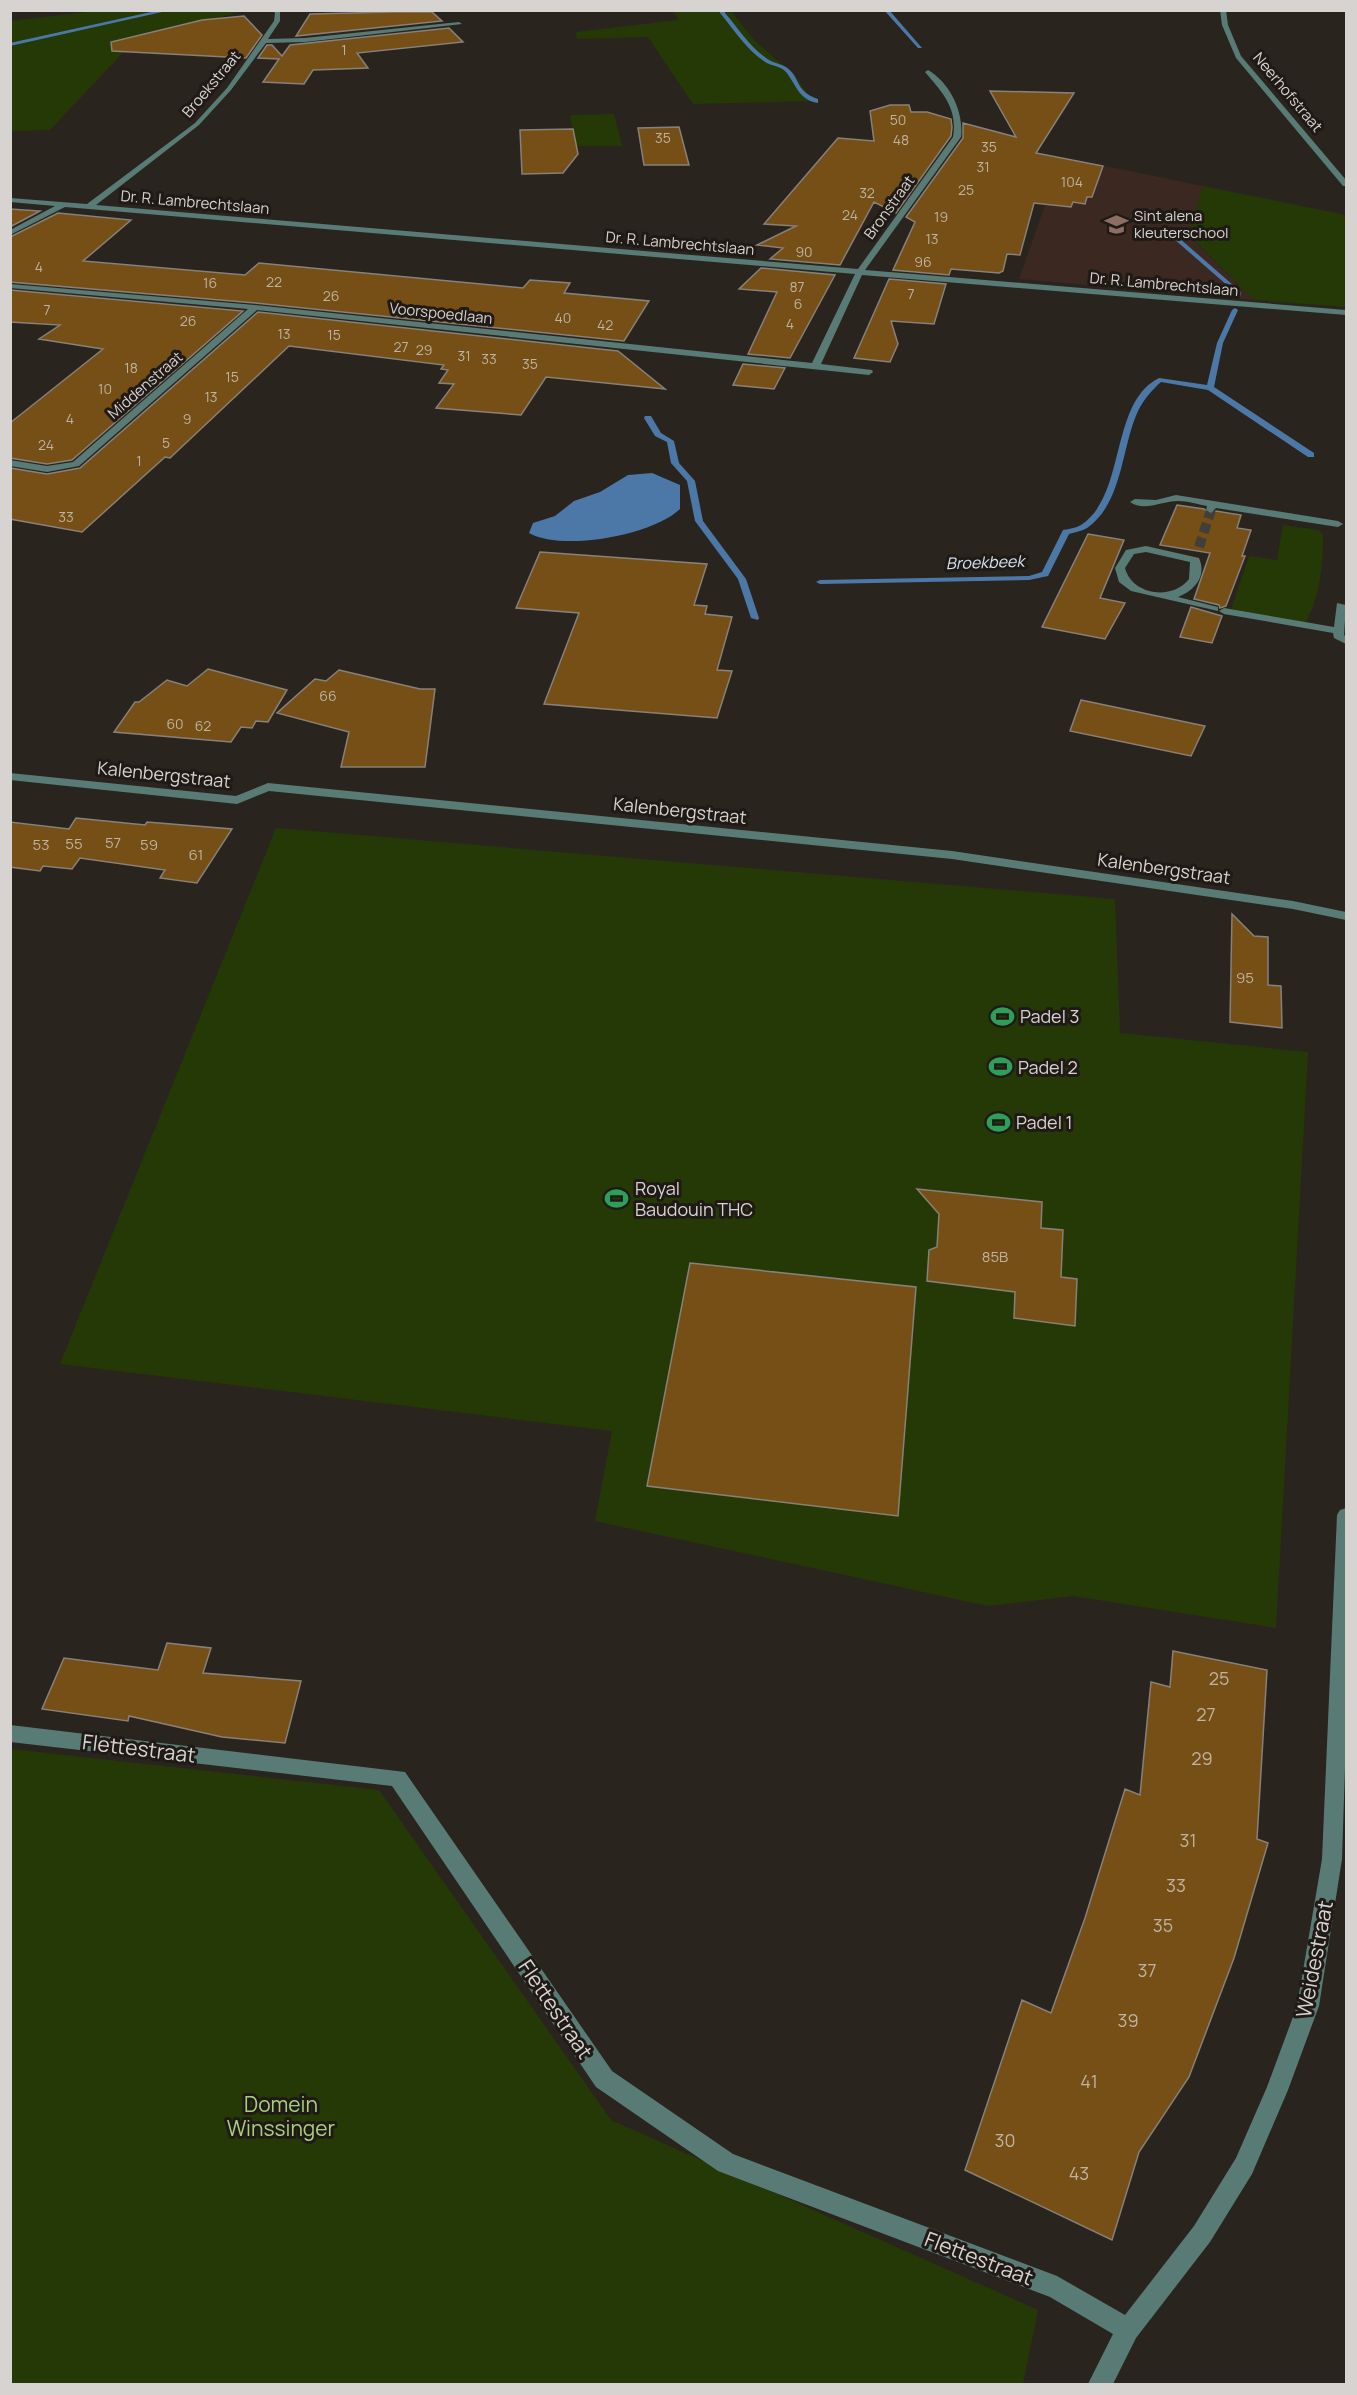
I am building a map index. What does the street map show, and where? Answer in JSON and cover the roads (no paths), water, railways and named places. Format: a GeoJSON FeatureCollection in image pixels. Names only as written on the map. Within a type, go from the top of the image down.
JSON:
{"type":"FeatureCollection","features":[{"type":"Feature","properties":{"kind":"street","name":"Broekstraat"},"geometry":{"type":"LineString","coordinates":[[90,206],[197,124],[229,89],[264,41],[277,21],[278,13],[275,10]]}},
{"type":"Feature","properties":{"kind":"street","name":"Neerhofstraat"},"geometry":{"type":"LineString","coordinates":[[1223,10],[1225,25],[1238,57],[1347,184]]}},
{"type":"Feature","properties":{"kind":"street"},"geometry":{"type":"LineString","coordinates":[[264,41],[305,40],[459,24]]}},
{"type":"Feature","properties":{"kind":"street","name":"Bronstraat"},"geometry":{"type":"LineString","coordinates":[[816,365],[860,272],[957,137],[959,126],[956,110],[950,97],[928,72]]}},
{"type":"Feature","properties":{"kind":"street","name":"Dr. R. Lambrechtslaan"},"geometry":{"type":"LineString","coordinates":[[10,200],[1347,313]]}},
{"type":"Feature","properties":{"kind":"street"},"geometry":{"type":"LineString","coordinates":[[10,233],[65,204]]}},
{"type":"Feature","properties":{"kind":"street","name":"Voorspoedlaan"},"geometry":{"type":"LineString","coordinates":[[10,286],[255,307],[869,372]]}},
{"type":"Feature","properties":{"kind":"street","name":"Middenstraat"},"geometry":{"type":"LineString","coordinates":[[10,463],[47,469],[76,464],[255,307]]}},
{"type":"Feature","properties":{"kind":"street"},"geometry":{"type":"LineString","coordinates":[[1135,502],[1156,502],[1176,498],[1211,507],[1338,524]]}},
{"type":"Feature","properties":{"kind":"street"},"geometry":{"type":"LineString","coordinates":[[1167,597],[1183,593],[1191,586],[1197,566],[1195,560],[1199,547]]}},
{"type":"Feature","properties":{"kind":"street"},"geometry":{"type":"LineString","coordinates":[[1195,560],[1146,549],[1130,552],[1120,568],[1123,580],[1135,589],[1219,610],[1339,630]]}},
{"type":"Feature","properties":{"kind":"street"},"geometry":{"type":"LineString","coordinates":[[1341,605],[1338,636],[1347,641]]}},
{"type":"Feature","properties":{"kind":"street","name":"Kalenbergstraat"},"geometry":{"type":"LineString","coordinates":[[10,776],[237,800],[268,787],[952,855],[1281,903],[1347,916]]}},
{"type":"Feature","properties":{"kind":"street","name":"Weidestraat"},"geometry":{"type":"LineString","coordinates":[[1100,2385],[1128,2330],[1202,2234],[1244,2166],[1277,2091],[1308,2006],[1332,1859],[1347,1515]]}},
{"type":"Feature","properties":{"kind":"street","name":"Flettestraat"},"geometry":{"type":"LineString","coordinates":[[10,1733],[398,1778],[604,2079],[726,2163],[1057,2288],[1128,2330]]}},
{"type":"Feature","properties":{"kind":"water"},"geometry":{"type":"Polygon","coordinates":[[[652,473],[680,485],[680,509],[667,518],[629,533],[585,541],[563,541],[529,533],[533,523],[555,516],[574,501],[600,492],[628,475],[652,473]]]}},
{"type":"Feature","properties":{"kind":"waterway"},"geometry":{"type":"LineString","coordinates":[[10,45],[169,10]]}},
{"type":"Feature","properties":{"kind":"waterway","name":"Broekbeek"},"geometry":{"type":"LineString","coordinates":[[723,10],[722,13],[741,34],[742,39],[767,61],[786,69],[804,96],[816,102]]}},
{"type":"Feature","properties":{"kind":"waterway","name":"Broekbeek"},"geometry":{"type":"LineString","coordinates":[[886,10],[920,47]]}},
{"type":"Feature","properties":{"kind":"waterway","name":"Broekbeek"},"geometry":{"type":"LineString","coordinates":[[1176,238],[1239,293],[1238,296]]}},
{"type":"Feature","properties":{"kind":"waterway","name":"Broekbeek"},"geometry":{"type":"LineString","coordinates":[[1210,388],[1220,343],[1235,310]]}},
{"type":"Feature","properties":{"kind":"waterway","name":"Broekbeek"},"geometry":{"type":"LineString","coordinates":[[820,582],[1029,578],[1045,574],[1066,532],[1084,526],[1098,512],[1116,474],[1127,431],[1145,394],[1159,380],[1210,388]]}},
{"type":"Feature","properties":{"kind":"waterway","name":"Broekbeek"},"geometry":{"type":"LineString","coordinates":[[1210,388],[1311,455]]}},
{"type":"Feature","properties":{"kind":"waterway","name":"Broekbeek"},"geometry":{"type":"LineString","coordinates":[[648,418],[658,434],[670,441],[675,463],[691,481],[699,521],[742,579],[755,618]]}},
{"type":"Feature","properties":{"kind":"tunnel"},"geometry":{"type":"LineString","coordinates":[[1199,547],[1211,510]]}},
{"type":"Feature","properties":{"kind":"place","name":"Sint alena kleuterschool"},"geometry":{"type":"Point","coordinates":[1116,224]}},
{"type":"Feature","properties":{"kind":"place","name":"Padel 3"},"geometry":{"type":"Point","coordinates":[1002,1016]}},
{"type":"Feature","properties":{"kind":"place","name":"Padel 2"},"geometry":{"type":"Point","coordinates":[1000,1067]}},
{"type":"Feature","properties":{"kind":"place","name":"Padel 1"},"geometry":{"type":"Point","coordinates":[998,1122]}},
{"type":"Feature","properties":{"kind":"place","name":"Royal Baudouin THC"},"geometry":{"type":"Point","coordinates":[617,1198]}},
{"type":"Feature","properties":{"kind":"park label","name":"Domein Winssinger"},"geometry":{"type":"Point","coordinates":[281,2116]}}]}
